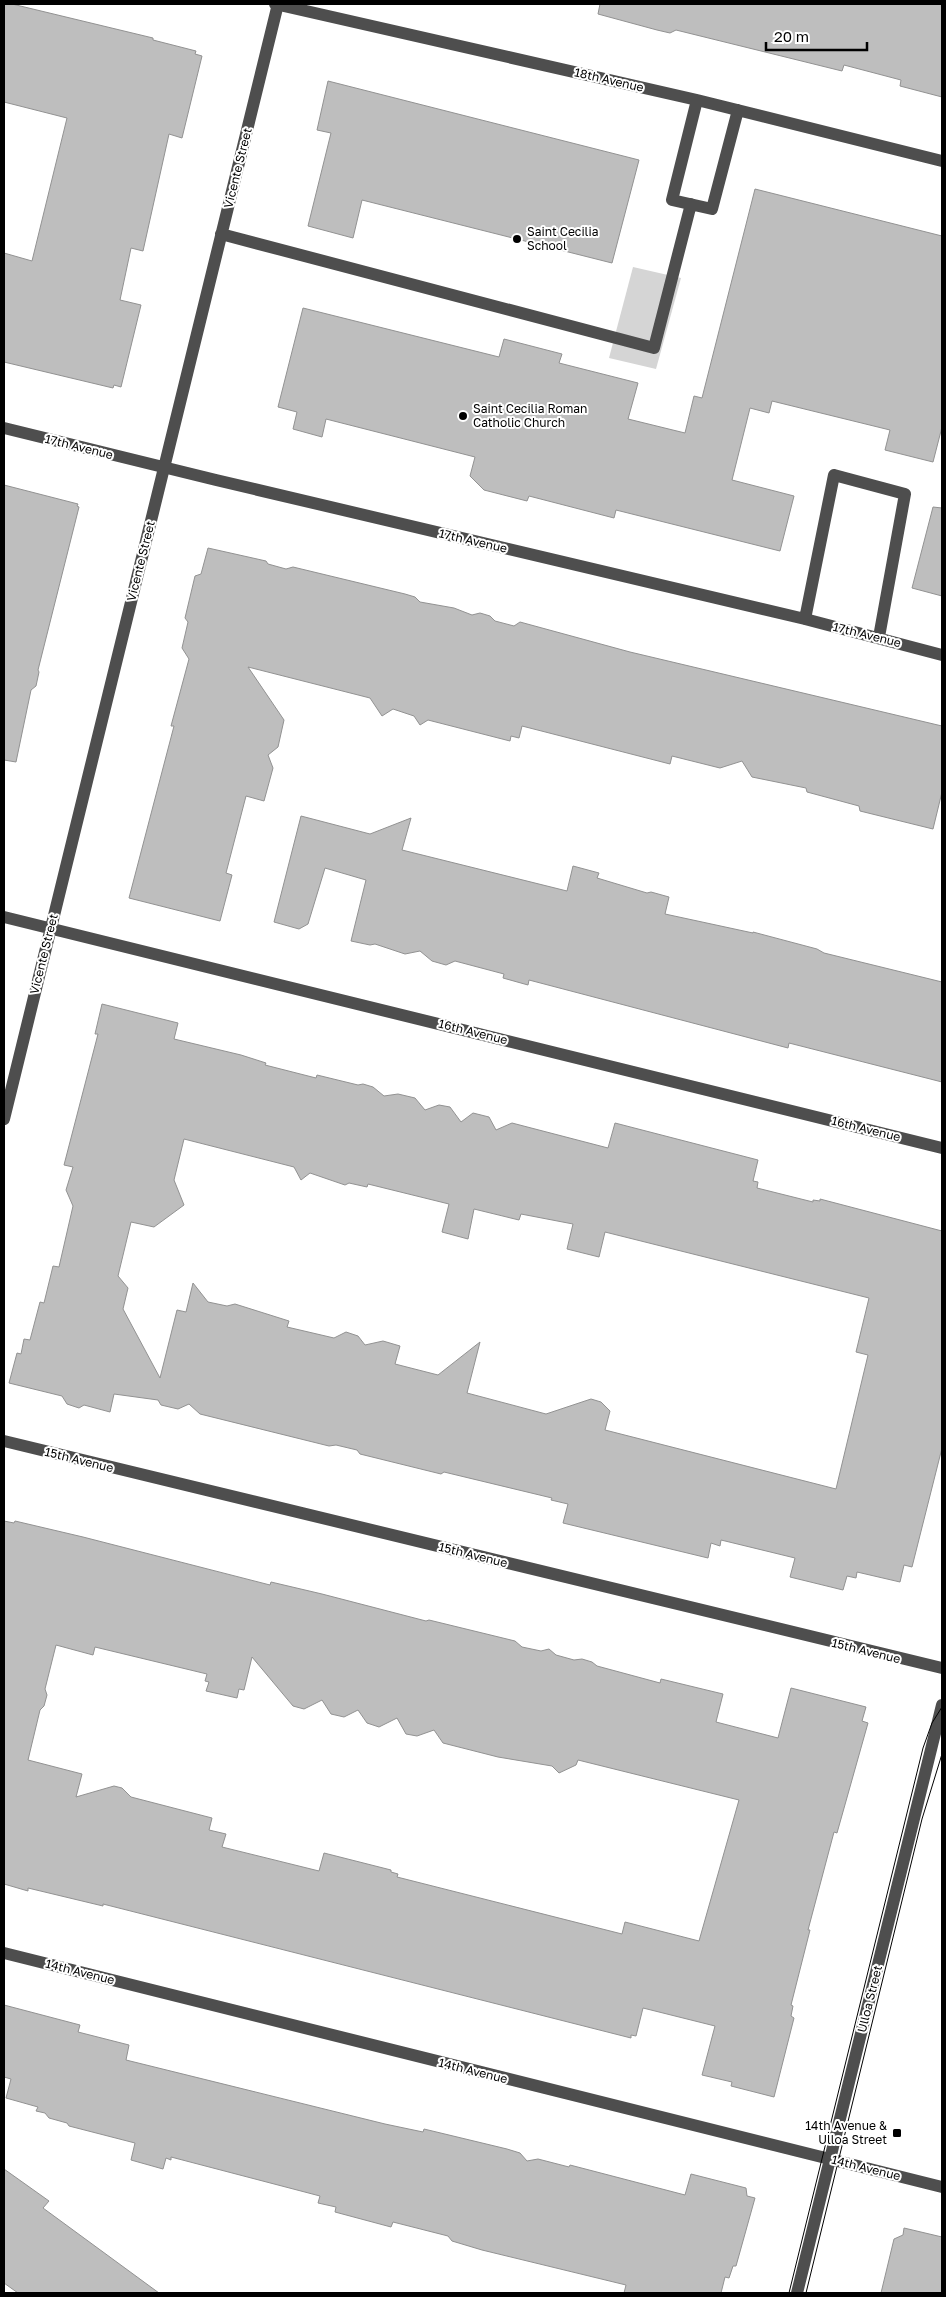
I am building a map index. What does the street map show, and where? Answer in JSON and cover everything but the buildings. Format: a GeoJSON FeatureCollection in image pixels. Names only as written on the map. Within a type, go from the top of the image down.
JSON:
{"type":"FeatureCollection","features":[{"type":"Feature","properties":{"kind":"street","name":"18th Avenue"},"geometry":{"type":"LineString","coordinates":[[277,4],[698,100],[942,161]]}},
{"type":"Feature","properties":{"kind":"street","name":"Vicente Street"},"geometry":{"type":"LineString","coordinates":[[4,1119],[277,4]]}},
{"type":"Feature","properties":{"kind":"street"},"geometry":{"type":"LineString","coordinates":[[698,100],[672,200],[712,209],[738,110]]}},
{"type":"Feature","properties":{"kind":"street"},"geometry":{"type":"LineString","coordinates":[[221,234],[654,348],[691,204]]}},
{"type":"Feature","properties":{"kind":"street","name":"17th Avenue"},"geometry":{"type":"LineString","coordinates":[[4,428],[805,619],[942,655]]}},
{"type":"Feature","properties":{"kind":"street"},"geometry":{"type":"LineString","coordinates":[[805,619],[834,475],[905,494],[879,637]]}},
{"type":"Feature","properties":{"kind":"street","name":"16th Avenue"},"geometry":{"type":"LineString","coordinates":[[4,917],[942,1148]]}},
{"type":"Feature","properties":{"kind":"street","name":"15th Avenue"},"geometry":{"type":"LineString","coordinates":[[4,1441],[942,1668]]}},
{"type":"Feature","properties":{"kind":"street","name":"Ulloa Street"},"geometry":{"type":"LineString","coordinates":[[797,2293],[942,1705]]}},
{"type":"Feature","properties":{"kind":"street","name":"14th Avenue"},"geometry":{"type":"LineString","coordinates":[[4,1953],[942,2187]]}},
{"type":"Feature","properties":{"kind":"shaded area"},"geometry":{"type":"Polygon","coordinates":[[[633,267],[681,278],[656,369],[609,358],[633,267]]]}},
{"type":"Feature","properties":{"kind":"tram line"},"geometry":{"type":"LineString","coordinates":[[789,2293],[923,1748],[932,1723],[942,1707]]}},
{"type":"Feature","properties":{"kind":"tram line"},"geometry":{"type":"LineString","coordinates":[[806,2293],[922,1819],[942,1754]]}},
{"type":"Feature","properties":{"kind":"place","name":"Saint Cecilia School"},"geometry":{"type":"Point","coordinates":[517,239]}},
{"type":"Feature","properties":{"kind":"place","name":"Saint Cecilia Roman Catholic Church"},"geometry":{"type":"Point","coordinates":[463,416]}},
{"type":"Feature","properties":{"kind":"place","name":"14th Avenue & Ulloa Street"},"geometry":{"type":"Point","coordinates":[897,2133]}}]}
